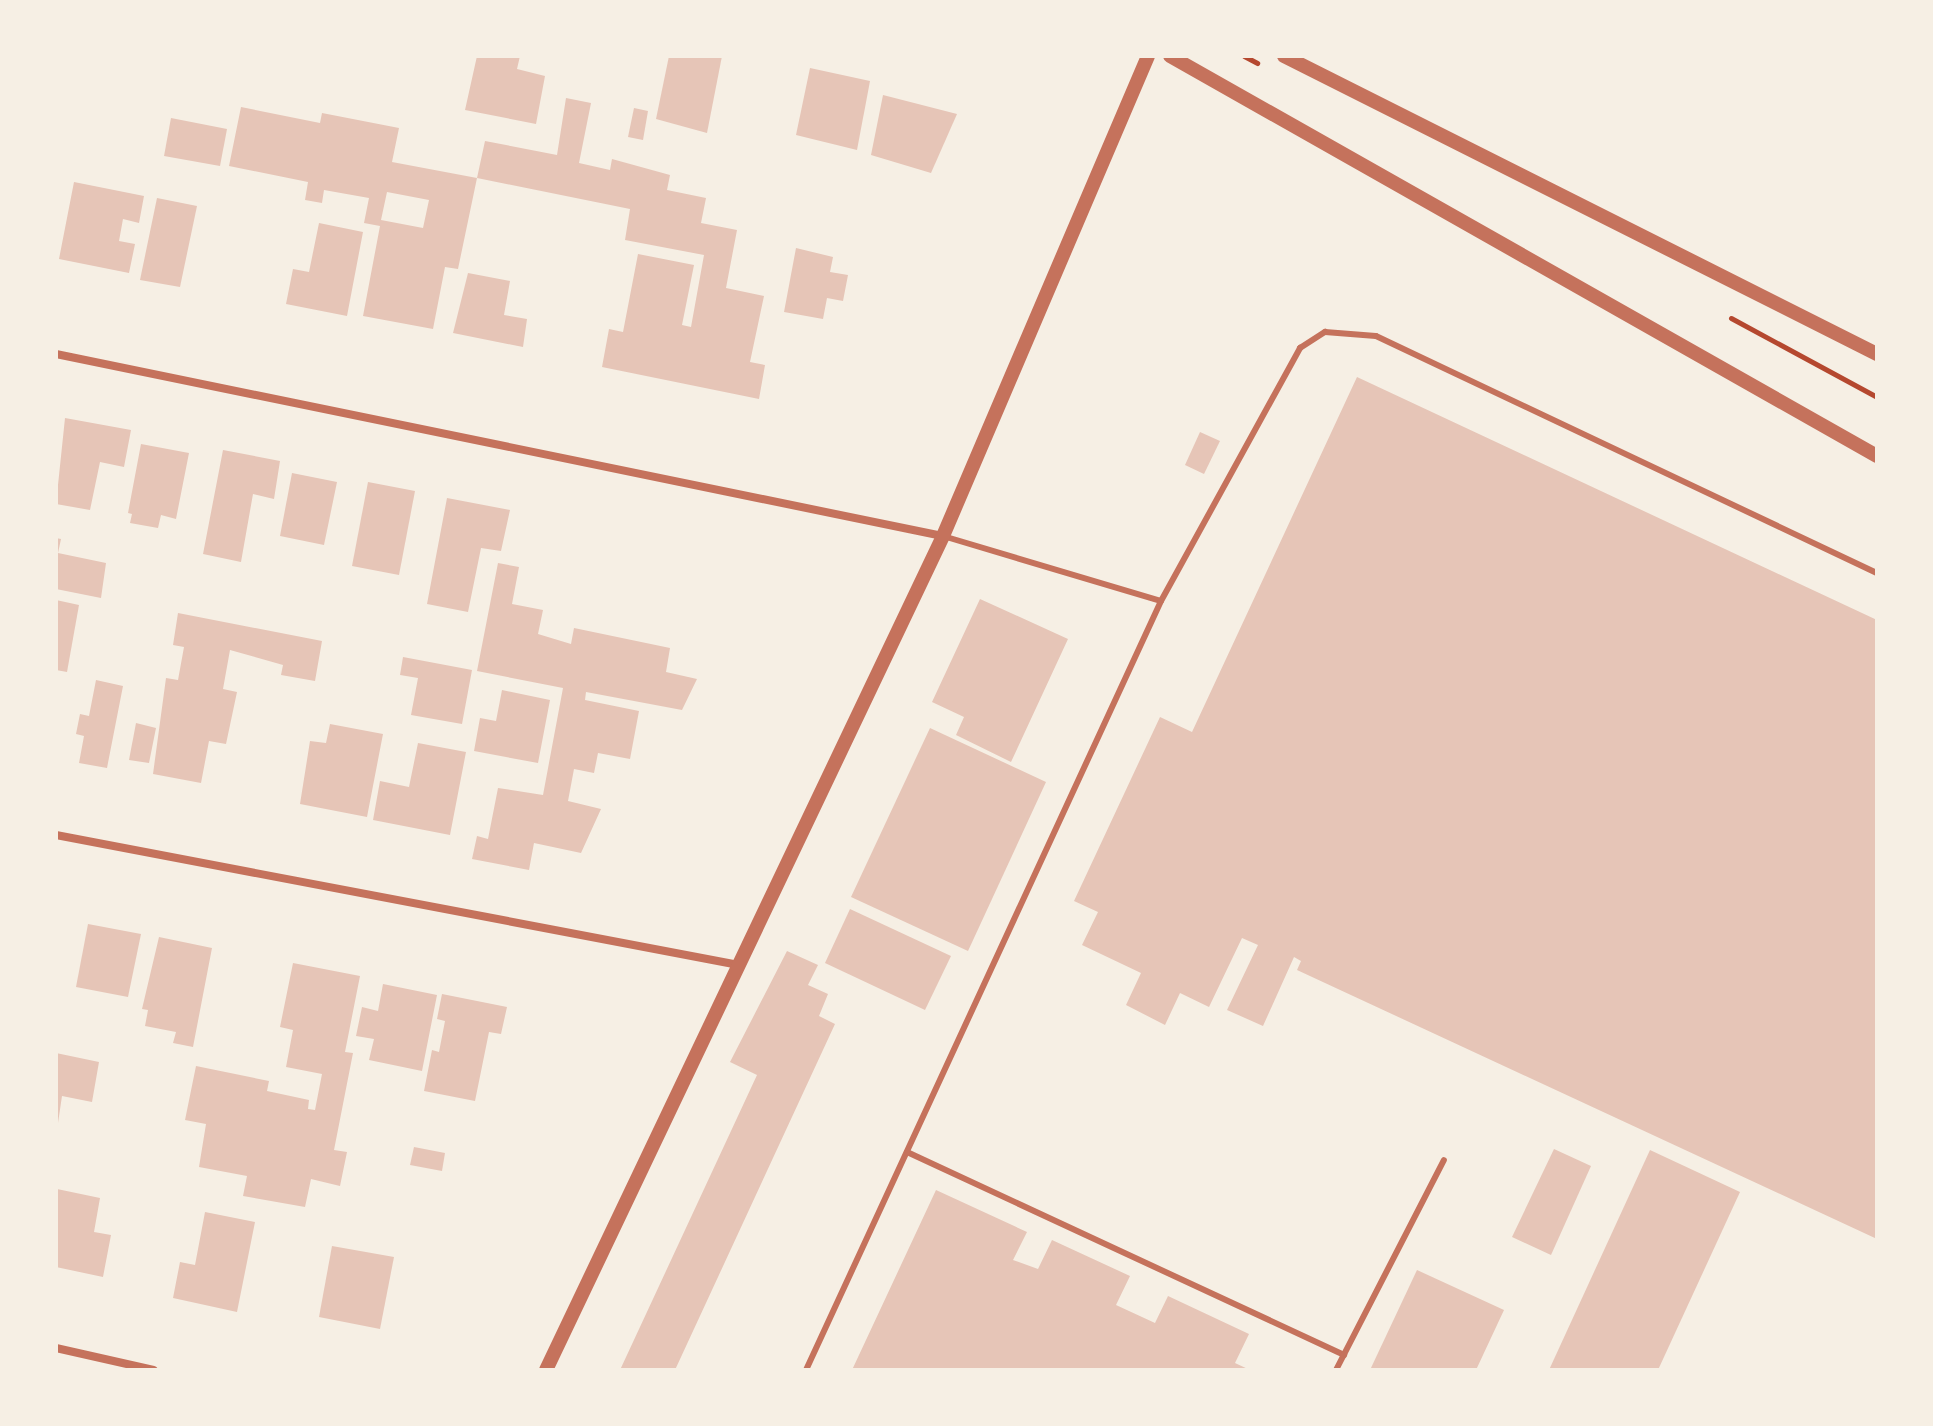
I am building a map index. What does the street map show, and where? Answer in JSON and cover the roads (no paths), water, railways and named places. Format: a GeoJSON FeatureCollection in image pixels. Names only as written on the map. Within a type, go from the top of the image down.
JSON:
{"type":"FeatureCollection","features":[{"type":"Feature","properties":{"kind":"street"},"geometry":{"type":"LineString","coordinates":[[546,1370],[943,536],[1148,56]]}},
{"type":"Feature","properties":{"kind":"street"},"geometry":{"type":"LineString","coordinates":[[1170,56],[1877,456]]}},
{"type":"Feature","properties":{"kind":"street"},"geometry":{"type":"LineString","coordinates":[[1284,56],[1877,354]]}},
{"type":"Feature","properties":{"kind":"street"},"geometry":{"type":"LineString","coordinates":[[56,354],[943,536]]}},
{"type":"Feature","properties":{"kind":"street"},"geometry":{"type":"LineString","coordinates":[[56,835],[739,965]]}},
{"type":"Feature","properties":{"kind":"street"},"geometry":{"type":"LineString","coordinates":[[56,1348],[154,1370]]}},
{"type":"Feature","properties":{"kind":"lane"},"geometry":{"type":"LineString","coordinates":[[806,1370],[1161,601],[1300,348],[1325,332],[1376,336],[1877,573]]}},
{"type":"Feature","properties":{"kind":"lane"},"geometry":{"type":"LineString","coordinates":[[943,536],[1161,601]]}},
{"type":"Feature","properties":{"kind":"lane"},"geometry":{"type":"LineString","coordinates":[[907,1152],[1344,1355]]}},
{"type":"Feature","properties":{"kind":"lane"},"geometry":{"type":"LineString","coordinates":[[1336,1370],[1444,1160]]}}]}
